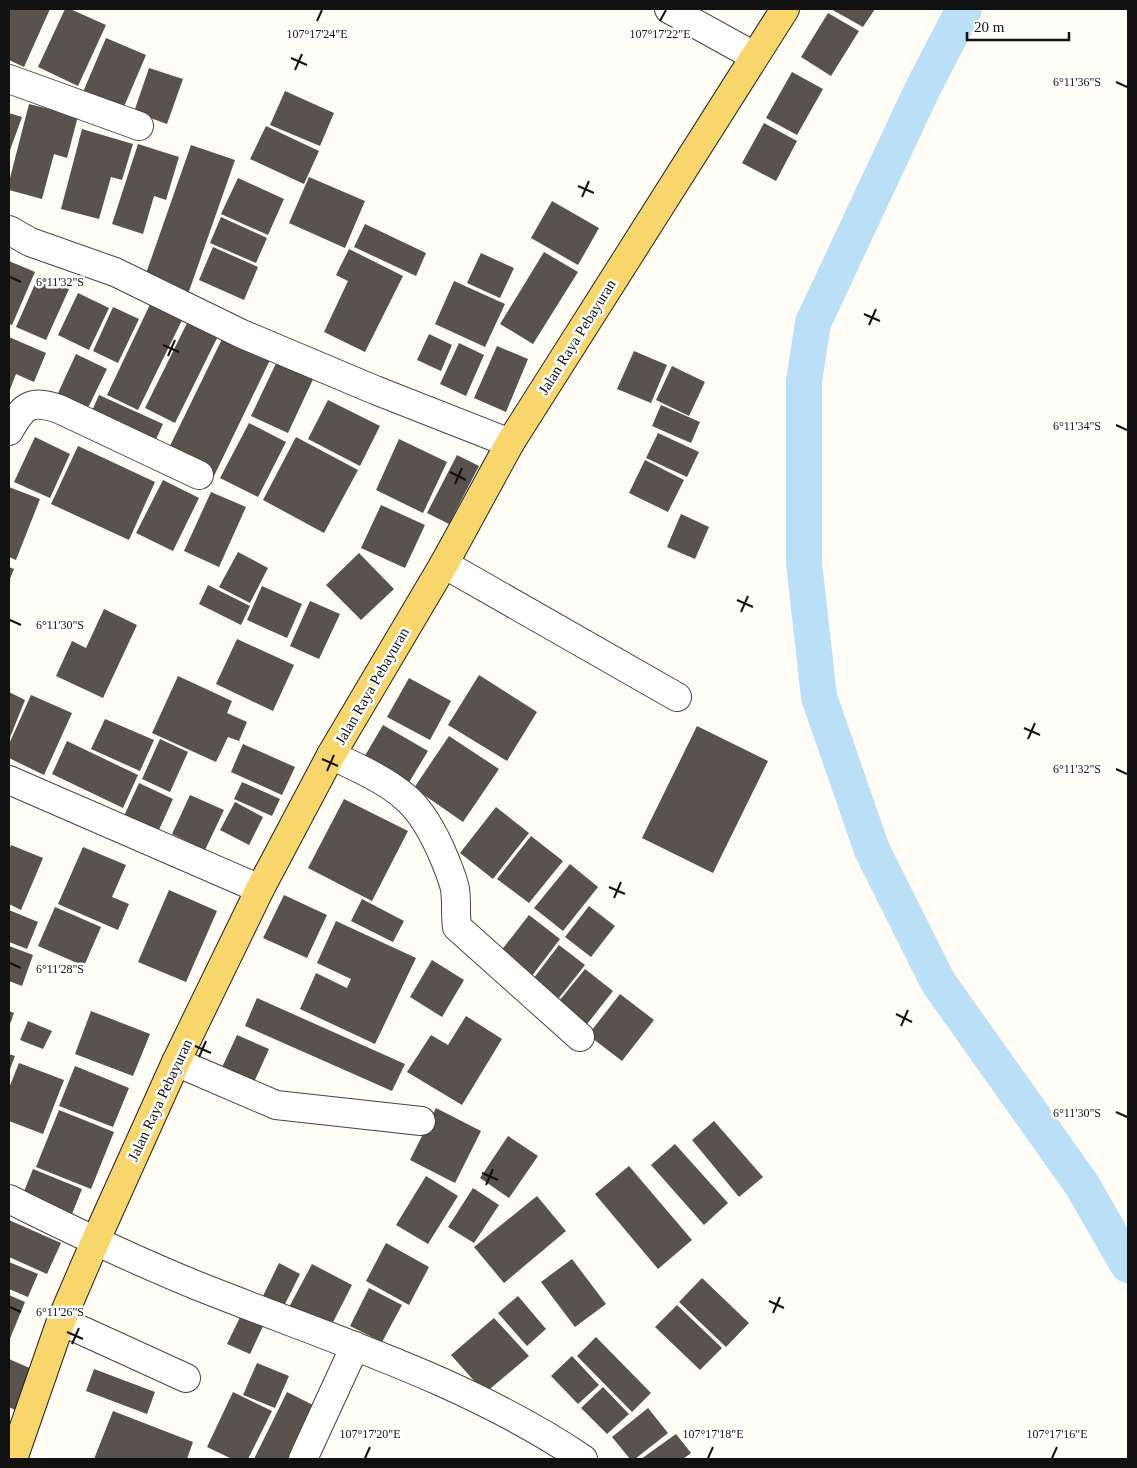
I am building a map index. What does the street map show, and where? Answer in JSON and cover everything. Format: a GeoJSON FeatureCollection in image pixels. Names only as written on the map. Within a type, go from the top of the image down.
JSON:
{"type":"FeatureCollection","features":[{"type":"Feature","properties":{"kind":"main road","name":"Jalan Raya Pebayuran"},"geometry":{"type":"LineString","coordinates":[[13,1459],[61,1321],[95,1242],[176,1062],[260,888],[332,755],[444,564],[510,443],[785,9]]}},
{"type":"Feature","properties":{"kind":"street"},"geometry":{"type":"LineString","coordinates":[[668,9],[754,56]]}},
{"type":"Feature","properties":{"kind":"street"},"geometry":{"type":"LineString","coordinates":[[9,79],[139,126]]}},
{"type":"Feature","properties":{"kind":"street"},"geometry":{"type":"LineString","coordinates":[[9,230],[30,242],[115,272],[242,334],[375,390],[510,443]]}},
{"type":"Feature","properties":{"kind":"street"},"geometry":{"type":"LineString","coordinates":[[9,431],[18,414],[27,406],[35,404],[46,405],[59,409],[199,475]]}},
{"type":"Feature","properties":{"kind":"street"},"geometry":{"type":"LineString","coordinates":[[444,564],[677,697]]}},
{"type":"Feature","properties":{"kind":"street"},"geometry":{"type":"LineString","coordinates":[[332,755],[388,786],[405,797],[415,807],[425,820],[439,845],[450,874],[455,889],[457,927],[580,1037]]}},
{"type":"Feature","properties":{"kind":"street"},"geometry":{"type":"LineString","coordinates":[[9,780],[260,888]]}},
{"type":"Feature","properties":{"kind":"street"},"geometry":{"type":"LineString","coordinates":[[176,1062],[276,1106],[421,1120]]}},
{"type":"Feature","properties":{"kind":"street"},"geometry":{"type":"LineString","coordinates":[[9,1200],[95,1242],[198,1286],[355,1346],[471,1397],[522,1422],[584,1459]]}},
{"type":"Feature","properties":{"kind":"street"},"geometry":{"type":"LineString","coordinates":[[61,1321],[186,1378]]}},
{"type":"Feature","properties":{"kind":"street"},"geometry":{"type":"LineString","coordinates":[[303,1459],[355,1346]]}},
{"type":"Feature","properties":{"kind":"building"},"geometry":{"type":"Polygon","coordinates":[[[9,9],[50,9],[24,67],[9,60],[9,9]]]}},
{"type":"Feature","properties":{"kind":"building"},"geometry":{"type":"Polygon","coordinates":[[[65,9],[70,9],[106,25],[78,86],[38,67],[65,9]]]}},
{"type":"Feature","properties":{"kind":"building"},"geometry":{"type":"Polygon","coordinates":[[[831,9],[875,9],[863,27],[831,9]]]}},
{"type":"Feature","properties":{"kind":"building"},"geometry":{"type":"Polygon","coordinates":[[[828,13],[859,31],[831,76],[801,57],[828,13]]]}},
{"type":"Feature","properties":{"kind":"building"},"geometry":{"type":"Polygon","coordinates":[[[106,38],[146,55],[123,109],[83,92],[106,38]]]}},
{"type":"Feature","properties":{"kind":"building"},"geometry":{"type":"Polygon","coordinates":[[[149,68],[183,79],[167,124],[134,112],[149,68]]]}},
{"type":"Feature","properties":{"kind":"building"},"geometry":{"type":"Polygon","coordinates":[[[792,72],[823,89],[797,135],[766,118],[792,72]]]}},
{"type":"Feature","properties":{"kind":"building"},"geometry":{"type":"Polygon","coordinates":[[[285,91],[334,113],[320,146],[270,125],[285,91]]]}},
{"type":"Feature","properties":{"kind":"building"},"geometry":{"type":"Polygon","coordinates":[[[29,104],[78,116],[67,158],[54,154],[42,199],[9,190],[9,182],[29,104]]]}},
{"type":"Feature","properties":{"kind":"building"},"geometry":{"type":"Polygon","coordinates":[[[9,113],[22,117],[9,153],[9,113]]]}},
{"type":"Feature","properties":{"kind":"building"},"geometry":{"type":"Polygon","coordinates":[[[764,123],[797,141],[776,181],[742,163],[764,123]]]}},
{"type":"Feature","properties":{"kind":"building"},"geometry":{"type":"Polygon","coordinates":[[[266,126],[319,151],[304,184],[250,159],[266,126]]]}},
{"type":"Feature","properties":{"kind":"building"},"geometry":{"type":"Polygon","coordinates":[[[82,129],[133,144],[122,180],[111,177],[99,219],[61,209],[82,129]]]}},
{"type":"Feature","properties":{"kind":"building"},"geometry":{"type":"Polygon","coordinates":[[[138,144],[179,157],[166,200],[154,196],[143,234],[112,224],[138,144]]]}},
{"type":"Feature","properties":{"kind":"building"},"geometry":{"type":"Polygon","coordinates":[[[191,145],[235,160],[187,297],[143,282],[191,145]]]}},
{"type":"Feature","properties":{"kind":"building"},"geometry":{"type":"Polygon","coordinates":[[[309,177],[365,201],[345,248],[289,223],[309,177]]]}},
{"type":"Feature","properties":{"kind":"building"},"geometry":{"type":"Polygon","coordinates":[[[238,178],[284,199],[268,235],[221,214],[238,178]]]}},
{"type":"Feature","properties":{"kind":"building"},"geometry":{"type":"Polygon","coordinates":[[[552,201],[599,228],[578,265],[531,238],[552,201]]]}},
{"type":"Feature","properties":{"kind":"building"},"geometry":{"type":"Polygon","coordinates":[[[221,217],[267,238],[256,263],[210,243],[221,217]]]}},
{"type":"Feature","properties":{"kind":"building"},"geometry":{"type":"Polygon","coordinates":[[[365,224],[426,253],[416,276],[354,247],[365,224]]]}},
{"type":"Feature","properties":{"kind":"building"},"geometry":{"type":"Polygon","coordinates":[[[213,247],[258,267],[244,300],[199,280],[213,247]]]}},
{"type":"Feature","properties":{"kind":"building"},"geometry":{"type":"Polygon","coordinates":[[[349,249],[403,276],[365,352],[324,332],[348,281],[336,275],[349,249]]]}},
{"type":"Feature","properties":{"kind":"building"},"geometry":{"type":"Polygon","coordinates":[[[544,252],[578,272],[533,344],[500,324],[544,252]]]}},
{"type":"Feature","properties":{"kind":"building"},"geometry":{"type":"Polygon","coordinates":[[[481,253],[514,268],[500,298],[467,283],[481,253]]]}},
{"type":"Feature","properties":{"kind":"building"},"geometry":{"type":"Polygon","coordinates":[[[9,261],[35,272],[12,325],[9,324],[9,261]]]}},
{"type":"Feature","properties":{"kind":"building"},"geometry":{"type":"Polygon","coordinates":[[[39,275],[69,289],[46,340],[16,327],[39,275]]]}},
{"type":"Feature","properties":{"kind":"building"},"geometry":{"type":"Polygon","coordinates":[[[454,281],[505,304],[485,347],[435,324],[454,281]]]}},
{"type":"Feature","properties":{"kind":"building"},"geometry":{"type":"Polygon","coordinates":[[[78,293],[109,308],[89,350],[58,335],[78,293]]]}},
{"type":"Feature","properties":{"kind":"building"},"geometry":{"type":"Polygon","coordinates":[[[154,296],[186,312],[138,410],[107,395],[154,296]]]}},
{"type":"Feature","properties":{"kind":"building"},"geometry":{"type":"Polygon","coordinates":[[[113,307],[139,319],[118,363],[93,351],[113,307]]]}},
{"type":"Feature","properties":{"kind":"building"},"geometry":{"type":"Polygon","coordinates":[[[192,313],[222,328],[175,423],[145,408],[192,313]]]}},
{"type":"Feature","properties":{"kind":"building"},"geometry":{"type":"Polygon","coordinates":[[[429,334],[452,345],[441,371],[417,360],[429,334]]]}},
{"type":"Feature","properties":{"kind":"building"},"geometry":{"type":"Polygon","coordinates":[[[224,335],[271,358],[214,476],[166,454],[224,335]]]}},
{"type":"Feature","properties":{"kind":"building"},"geometry":{"type":"Polygon","coordinates":[[[9,337],[46,353],[34,382],[16,374],[9,392],[9,337]]]}},
{"type":"Feature","properties":{"kind":"building"},"geometry":{"type":"Polygon","coordinates":[[[459,343],[484,355],[466,396],[440,384],[459,343]]]}},
{"type":"Feature","properties":{"kind":"building"},"geometry":{"type":"Polygon","coordinates":[[[497,346],[528,359],[506,412],[474,398],[497,346]]]}},
{"type":"Feature","properties":{"kind":"building"},"geometry":{"type":"Polygon","coordinates":[[[634,351],[667,365],[651,403],[617,389],[634,351]]]}},
{"type":"Feature","properties":{"kind":"building"},"geometry":{"type":"Polygon","coordinates":[[[76,354],[107,369],[83,418],[53,404],[76,354]]]}},
{"type":"Feature","properties":{"kind":"building"},"geometry":{"type":"Polygon","coordinates":[[[280,355],[316,373],[288,433],[251,416],[280,355]]]}},
{"type":"Feature","properties":{"kind":"building"},"geometry":{"type":"Polygon","coordinates":[[[672,366],[705,382],[689,416],[656,400],[672,366]]]}},
{"type":"Feature","properties":{"kind":"building"},"geometry":{"type":"Polygon","coordinates":[[[99,395],[163,424],[152,448],[88,420],[99,395]]]}},
{"type":"Feature","properties":{"kind":"building"},"geometry":{"type":"Polygon","coordinates":[[[328,400],[380,426],[360,466],[308,439],[328,400]]]}},
{"type":"Feature","properties":{"kind":"building"},"geometry":{"type":"Polygon","coordinates":[[[661,405],[700,422],[691,443],[652,426],[661,405]]]}},
{"type":"Feature","properties":{"kind":"building"},"geometry":{"type":"Polygon","coordinates":[[[249,423],[286,442],[258,497],[220,478],[249,423]]]}},
{"type":"Feature","properties":{"kind":"building"},"geometry":{"type":"Polygon","coordinates":[[[658,433],[699,452],[687,477],[646,458],[658,433]]]}},
{"type":"Feature","properties":{"kind":"building"},"geometry":{"type":"Polygon","coordinates":[[[35,437],[70,454],[50,498],[14,482],[35,437]]]}},
{"type":"Feature","properties":{"kind":"building"},"geometry":{"type":"Polygon","coordinates":[[[296,437],[358,470],[324,533],[263,500],[296,437]]]}},
{"type":"Feature","properties":{"kind":"building"},"geometry":{"type":"Polygon","coordinates":[[[399,439],[447,462],[423,513],[376,490],[399,439]]]}},
{"type":"Feature","properties":{"kind":"building"},"geometry":{"type":"Polygon","coordinates":[[[78,446],[155,482],[129,540],[51,504],[78,446]]]}},
{"type":"Feature","properties":{"kind":"building"},"geometry":{"type":"Polygon","coordinates":[[[457,455],[479,466],[449,524],[427,513],[457,455]]]}},
{"type":"Feature","properties":{"kind":"building"},"geometry":{"type":"Polygon","coordinates":[[[645,460],[684,480],[668,512],[629,493],[645,460]]]}},
{"type":"Feature","properties":{"kind":"building"},"geometry":{"type":"Polygon","coordinates":[[[163,480],[199,498],[173,551],[136,533],[163,480]]]}},
{"type":"Feature","properties":{"kind":"building"},"geometry":{"type":"Polygon","coordinates":[[[9,487],[40,499],[16,560],[9,557],[9,487]]]}},
{"type":"Feature","properties":{"kind":"building"},"geometry":{"type":"Polygon","coordinates":[[[211,492],[246,507],[219,567],[184,551],[211,492]]]}},
{"type":"Feature","properties":{"kind":"building"},"geometry":{"type":"Polygon","coordinates":[[[381,505],[425,525],[405,568],[361,548],[381,505]]]}},
{"type":"Feature","properties":{"kind":"building"},"geometry":{"type":"Polygon","coordinates":[[[681,514],[709,527],[695,559],[667,547],[681,514]]]}},
{"type":"Feature","properties":{"kind":"building"},"geometry":{"type":"Polygon","coordinates":[[[238,552],[268,568],[250,603],[219,587],[238,552]]]}},
{"type":"Feature","properties":{"kind":"building"},"geometry":{"type":"Polygon","coordinates":[[[359,553],[394,589],[361,620],[326,585],[359,553]]]}},
{"type":"Feature","properties":{"kind":"building"},"geometry":{"type":"Polygon","coordinates":[[[9,567],[14,569],[9,581],[9,567]]]}},
{"type":"Feature","properties":{"kind":"building"},"geometry":{"type":"Polygon","coordinates":[[[208,585],[250,606],[241,625],[199,604],[208,585]]]}},
{"type":"Feature","properties":{"kind":"building"},"geometry":{"type":"Polygon","coordinates":[[[262,586],[302,604],[287,638],[247,620],[262,586]]]}},
{"type":"Feature","properties":{"kind":"building"},"geometry":{"type":"Polygon","coordinates":[[[310,601],[340,614],[319,659],[290,646],[310,601]]]}},
{"type":"Feature","properties":{"kind":"building"},"geometry":{"type":"Polygon","coordinates":[[[104,609],[137,625],[103,698],[56,676],[72,641],[86,648],[104,609]]]}},
{"type":"Feature","properties":{"kind":"building"},"geometry":{"type":"Polygon","coordinates":[[[237,639],[294,665],[273,711],[216,684],[237,639]]]}},
{"type":"Feature","properties":{"kind":"building"},"geometry":{"type":"Polygon","coordinates":[[[479,675],[537,712],[507,761],[448,725],[479,675]]]}},
{"type":"Feature","properties":{"kind":"building"},"geometry":{"type":"Polygon","coordinates":[[[178,676],[232,701],[227,713],[247,722],[239,741],[228,737],[216,762],[152,733],[178,676]]]}},
{"type":"Feature","properties":{"kind":"building"},"geometry":{"type":"Polygon","coordinates":[[[409,678],[451,701],[430,740],[387,717],[409,678]]]}},
{"type":"Feature","properties":{"kind":"building"},"geometry":{"type":"Polygon","coordinates":[[[9,692],[25,700],[9,740],[9,692]]]}},
{"type":"Feature","properties":{"kind":"building"},"geometry":{"type":"Polygon","coordinates":[[[31,695],[72,713],[44,775],[9,758],[9,744],[31,695]]]}},
{"type":"Feature","properties":{"kind":"building"},"geometry":{"type":"Polygon","coordinates":[[[105,719],[154,740],[140,771],[91,749],[105,719]]]}},
{"type":"Feature","properties":{"kind":"building"},"geometry":{"type":"Polygon","coordinates":[[[383,725],[428,751],[408,784],[363,759],[383,725]]]}},
{"type":"Feature","properties":{"kind":"building"},"geometry":{"type":"Polygon","coordinates":[[[697,726],[768,761],[713,873],[642,838],[697,726]]]}},
{"type":"Feature","properties":{"kind":"building"},"geometry":{"type":"Polygon","coordinates":[[[449,736],[499,769],[463,822],[414,788],[449,736]]]}},
{"type":"Feature","properties":{"kind":"building"},"geometry":{"type":"Polygon","coordinates":[[[160,739],[188,752],[170,792],[142,779],[160,739]]]}},
{"type":"Feature","properties":{"kind":"building"},"geometry":{"type":"Polygon","coordinates":[[[67,741],[138,775],[123,808],[52,774],[67,741]]]}},
{"type":"Feature","properties":{"kind":"building"},"geometry":{"type":"Polygon","coordinates":[[[243,744],[295,767],[282,795],[231,772],[243,744]]]}},
{"type":"Feature","properties":{"kind":"building"},"geometry":{"type":"Polygon","coordinates":[[[242,782],[280,799],[272,816],[234,799],[242,782]]]}},
{"type":"Feature","properties":{"kind":"building"},"geometry":{"type":"Polygon","coordinates":[[[139,783],[173,799],[158,832],[124,816],[139,783]]]}},
{"type":"Feature","properties":{"kind":"building"},"geometry":{"type":"Polygon","coordinates":[[[190,795],[224,810],[205,850],[172,834],[190,795]]]}},
{"type":"Feature","properties":{"kind":"building"},"geometry":{"type":"Polygon","coordinates":[[[344,799],[408,831],[372,901],[308,868],[344,799]]]}},
{"type":"Feature","properties":{"kind":"building"},"geometry":{"type":"Polygon","coordinates":[[[235,802],[263,817],[249,845],[220,830],[235,802]]]}},
{"type":"Feature","properties":{"kind":"building"},"geometry":{"type":"Polygon","coordinates":[[[496,807],[529,833],[493,879],[460,853],[496,807]]]}},
{"type":"Feature","properties":{"kind":"building"},"geometry":{"type":"Polygon","coordinates":[[[531,836],[563,861],[529,903],[497,879],[531,836]]]}},
{"type":"Feature","properties":{"kind":"building"},"geometry":{"type":"Polygon","coordinates":[[[11,845],[43,858],[21,910],[9,904],[9,851],[11,845]]]}},
{"type":"Feature","properties":{"kind":"building"},"geometry":{"type":"Polygon","coordinates":[[[83,847],[126,865],[112,897],[129,904],[118,930],[58,904],[83,847]]]}},
{"type":"Feature","properties":{"kind":"building"},"geometry":{"type":"Polygon","coordinates":[[[570,864],[598,887],[563,931],[534,908],[570,864]]]}},
{"type":"Feature","properties":{"kind":"building"},"geometry":{"type":"Polygon","coordinates":[[[169,890],[217,911],[186,982],[138,962],[169,890]]]}},
{"type":"Feature","properties":{"kind":"building"},"geometry":{"type":"Polygon","coordinates":[[[284,895],[327,915],[307,958],[263,938],[284,895]]]}},
{"type":"Feature","properties":{"kind":"building"},"geometry":{"type":"Polygon","coordinates":[[[362,899],[404,921],[393,942],[351,921],[362,899]]]}},
{"type":"Feature","properties":{"kind":"building"},"geometry":{"type":"Polygon","coordinates":[[[589,906],[615,926],[591,957],[565,937],[589,906]]]}},
{"type":"Feature","properties":{"kind":"building"},"geometry":{"type":"Polygon","coordinates":[[[55,907],[101,927],[84,966],[38,946],[55,907]]]}},
{"type":"Feature","properties":{"kind":"building"},"geometry":{"type":"Polygon","coordinates":[[[9,910],[38,922],[27,949],[9,942],[9,910]]]}},
{"type":"Feature","properties":{"kind":"building"},"geometry":{"type":"Polygon","coordinates":[[[529,915],[560,939],[528,981],[497,956],[529,915]]]}},
{"type":"Feature","properties":{"kind":"building"},"geometry":{"type":"Polygon","coordinates":[[[336,921],[416,958],[375,1044],[300,1009],[316,973],[347,988],[351,979],[317,963],[336,921]]]}},
{"type":"Feature","properties":{"kind":"building"},"geometry":{"type":"Polygon","coordinates":[[[559,945],[585,965],[555,1003],[530,983],[559,945]]]}},
{"type":"Feature","properties":{"kind":"building"},"geometry":{"type":"Polygon","coordinates":[[[9,946],[33,955],[22,986],[9,981],[9,946]]]}},
{"type":"Feature","properties":{"kind":"building"},"geometry":{"type":"Polygon","coordinates":[[[432,960],[464,980],[442,1017],[410,997],[432,960]]]}},
{"type":"Feature","properties":{"kind":"building"},"geometry":{"type":"Polygon","coordinates":[[[585,969],[613,991],[584,1028],[555,1006],[585,969]]]}},
{"type":"Feature","properties":{"kind":"building"},"geometry":{"type":"Polygon","coordinates":[[[620,994],[654,1020],[622,1061],[588,1035],[620,994]]]}},
{"type":"Feature","properties":{"kind":"building"},"geometry":{"type":"Polygon","coordinates":[[[257,998],[405,1064],[392,1091],[245,1026],[257,998]]]}},
{"type":"Feature","properties":{"kind":"building"},"geometry":{"type":"Polygon","coordinates":[[[9,1011],[14,1013],[9,1027],[9,1011]]]}},
{"type":"Feature","properties":{"kind":"building"},"geometry":{"type":"Polygon","coordinates":[[[91,1011],[150,1034],[133,1076],[75,1054],[91,1011]]]}},
{"type":"Feature","properties":{"kind":"building"},"geometry":{"type":"Polygon","coordinates":[[[466,1016],[502,1039],[462,1105],[407,1072],[431,1035],[448,1045],[466,1016]]]}},
{"type":"Feature","properties":{"kind":"building"},"geometry":{"type":"Polygon","coordinates":[[[28,1021],[52,1031],[43,1049],[20,1040],[28,1021]]]}},
{"type":"Feature","properties":{"kind":"building"},"geometry":{"type":"Polygon","coordinates":[[[237,1035],[269,1049],[250,1091],[218,1076],[237,1035]]]}},
{"type":"Feature","properties":{"kind":"building"},"geometry":{"type":"Polygon","coordinates":[[[9,1054],[15,1056],[9,1072],[9,1054]]]}},
{"type":"Feature","properties":{"kind":"building"},"geometry":{"type":"Polygon","coordinates":[[[19,1063],[64,1080],[43,1134],[9,1121],[9,1088],[19,1063]]]}},
{"type":"Feature","properties":{"kind":"building"},"geometry":{"type":"Polygon","coordinates":[[[75,1066],[129,1088],[113,1127],[59,1106],[75,1066]]]}},
{"type":"Feature","properties":{"kind":"building"},"geometry":{"type":"Polygon","coordinates":[[[436,1108],[481,1131],[455,1183],[410,1160],[436,1108]]]}},
{"type":"Feature","properties":{"kind":"building"},"geometry":{"type":"Polygon","coordinates":[[[59,1110],[114,1132],[91,1189],[36,1167],[59,1110]]]}},
{"type":"Feature","properties":{"kind":"building"},"geometry":{"type":"Polygon","coordinates":[[[714,1121],[763,1177],[739,1197],[692,1140],[714,1121]]]}},
{"type":"Feature","properties":{"kind":"building"},"geometry":{"type":"Polygon","coordinates":[[[508,1136],[538,1156],[509,1198],[480,1178],[508,1136]]]}},
{"type":"Feature","properties":{"kind":"building"},"geometry":{"type":"Polygon","coordinates":[[[675,1144],[728,1203],[704,1225],[651,1165],[675,1144]]]}},
{"type":"Feature","properties":{"kind":"building"},"geometry":{"type":"Polygon","coordinates":[[[629,1166],[692,1240],[658,1269],[595,1194],[629,1166]]]}},
{"type":"Feature","properties":{"kind":"building"},"geometry":{"type":"Polygon","coordinates":[[[33,1169],[82,1189],[70,1219],[21,1199],[33,1169]]]}},
{"type":"Feature","properties":{"kind":"building"},"geometry":{"type":"Polygon","coordinates":[[[426,1176],[458,1196],[428,1244],[396,1225],[426,1176]]]}},
{"type":"Feature","properties":{"kind":"building"},"geometry":{"type":"Polygon","coordinates":[[[473,1188],[499,1205],[474,1243],[448,1227],[473,1188]]]}},
{"type":"Feature","properties":{"kind":"building"},"geometry":{"type":"Polygon","coordinates":[[[537,1196],[566,1231],[504,1283],[474,1247],[537,1196]]]}},
{"type":"Feature","properties":{"kind":"building"},"geometry":{"type":"Polygon","coordinates":[[[9,1220],[61,1243],[47,1274],[9,1257],[9,1220]]]}},
{"type":"Feature","properties":{"kind":"building"},"geometry":{"type":"Polygon","coordinates":[[[386,1243],[429,1267],[409,1305],[366,1281],[386,1243]]]}},
{"type":"Feature","properties":{"kind":"building"},"geometry":{"type":"Polygon","coordinates":[[[572,1259],[606,1304],[575,1327],[541,1282],[572,1259]]]}},
{"type":"Feature","properties":{"kind":"building"},"geometry":{"type":"Polygon","coordinates":[[[9,1262],[38,1274],[28,1297],[9,1289],[9,1262]]]}},
{"type":"Feature","properties":{"kind":"building"},"geometry":{"type":"Polygon","coordinates":[[[279,1263],[300,1274],[283,1308],[262,1298],[279,1263]]]}},
{"type":"Feature","properties":{"kind":"building"},"geometry":{"type":"Polygon","coordinates":[[[312,1264],[352,1285],[328,1332],[287,1311],[312,1264]]]}},
{"type":"Feature","properties":{"kind":"building"},"geometry":{"type":"Polygon","coordinates":[[[702,1278],[749,1323],[726,1347],[679,1302],[702,1278]]]}},
{"type":"Feature","properties":{"kind":"building"},"geometry":{"type":"Polygon","coordinates":[[[369,1288],[402,1305],[382,1342],[350,1326],[369,1288]]]}},
{"type":"Feature","properties":{"kind":"building"},"geometry":{"type":"Polygon","coordinates":[[[9,1295],[25,1302],[9,1341],[9,1295]]]}},
{"type":"Feature","properties":{"kind":"building"},"geometry":{"type":"Polygon","coordinates":[[[518,1296],[546,1329],[527,1346],[498,1313],[518,1296]]]}},
{"type":"Feature","properties":{"kind":"building"},"geometry":{"type":"Polygon","coordinates":[[[677,1305],[722,1348],[700,1370],[655,1327],[677,1305]]]}},
{"type":"Feature","properties":{"kind":"building"},"geometry":{"type":"Polygon","coordinates":[[[242,1313],[264,1324],[250,1354],[227,1344],[242,1313]]]}},
{"type":"Feature","properties":{"kind":"building"},"geometry":{"type":"Polygon","coordinates":[[[494,1318],[529,1356],[485,1393],[451,1355],[494,1318]]]}},
{"type":"Feature","properties":{"kind":"building"},"geometry":{"type":"Polygon","coordinates":[[[596,1337],[651,1393],[632,1412],[577,1356],[596,1337]]]}},
{"type":"Feature","properties":{"kind":"building"},"geometry":{"type":"Polygon","coordinates":[[[572,1356],[599,1385],[578,1404],[551,1376],[572,1356]]]}},
{"type":"Feature","properties":{"kind":"building"},"geometry":{"type":"Polygon","coordinates":[[[9,1359],[32,1369],[15,1410],[9,1407],[9,1359]]]}},
{"type":"Feature","properties":{"kind":"building"},"geometry":{"type":"Polygon","coordinates":[[[257,1363],[289,1376],[275,1408],[243,1395],[257,1363]]]}},
{"type":"Feature","properties":{"kind":"building"},"geometry":{"type":"Polygon","coordinates":[[[94,1369],[155,1392],[147,1414],[86,1391],[94,1369]]]}},
{"type":"Feature","properties":{"kind":"building"},"geometry":{"type":"Polygon","coordinates":[[[603,1387],[629,1414],[607,1434],[581,1408],[603,1387]]]}},
{"type":"Feature","properties":{"kind":"building"},"geometry":{"type":"Polygon","coordinates":[[[233,1392],[272,1411],[248,1459],[232,1459],[207,1447],[233,1392]]]}},
{"type":"Feature","properties":{"kind":"building"},"geometry":{"type":"Polygon","coordinates":[[[287,1392],[319,1408],[295,1459],[254,1459],[287,1392]]]}},
{"type":"Feature","properties":{"kind":"building"},"geometry":{"type":"Polygon","coordinates":[[[648,1408],[668,1433],[635,1459],[630,1459],[612,1437],[648,1408]]]}},
{"type":"Feature","properties":{"kind":"building"},"geometry":{"type":"Polygon","coordinates":[[[113,1411],[193,1442],[187,1459],[94,1459],[113,1411]]]}},
{"type":"Feature","properties":{"kind":"building"},"geometry":{"type":"Polygon","coordinates":[[[676,1434],[691,1453],[683,1459],[641,1459],[676,1434]]]}},
{"type":"Feature","properties":{"kind":"waterway"},"geometry":{"type":"LineString","coordinates":[[964,9],[922,90],[813,323],[804,381],[804,563],[819,697],[872,850],[938,982],[1082,1185],[1128,1265]]}}]}
